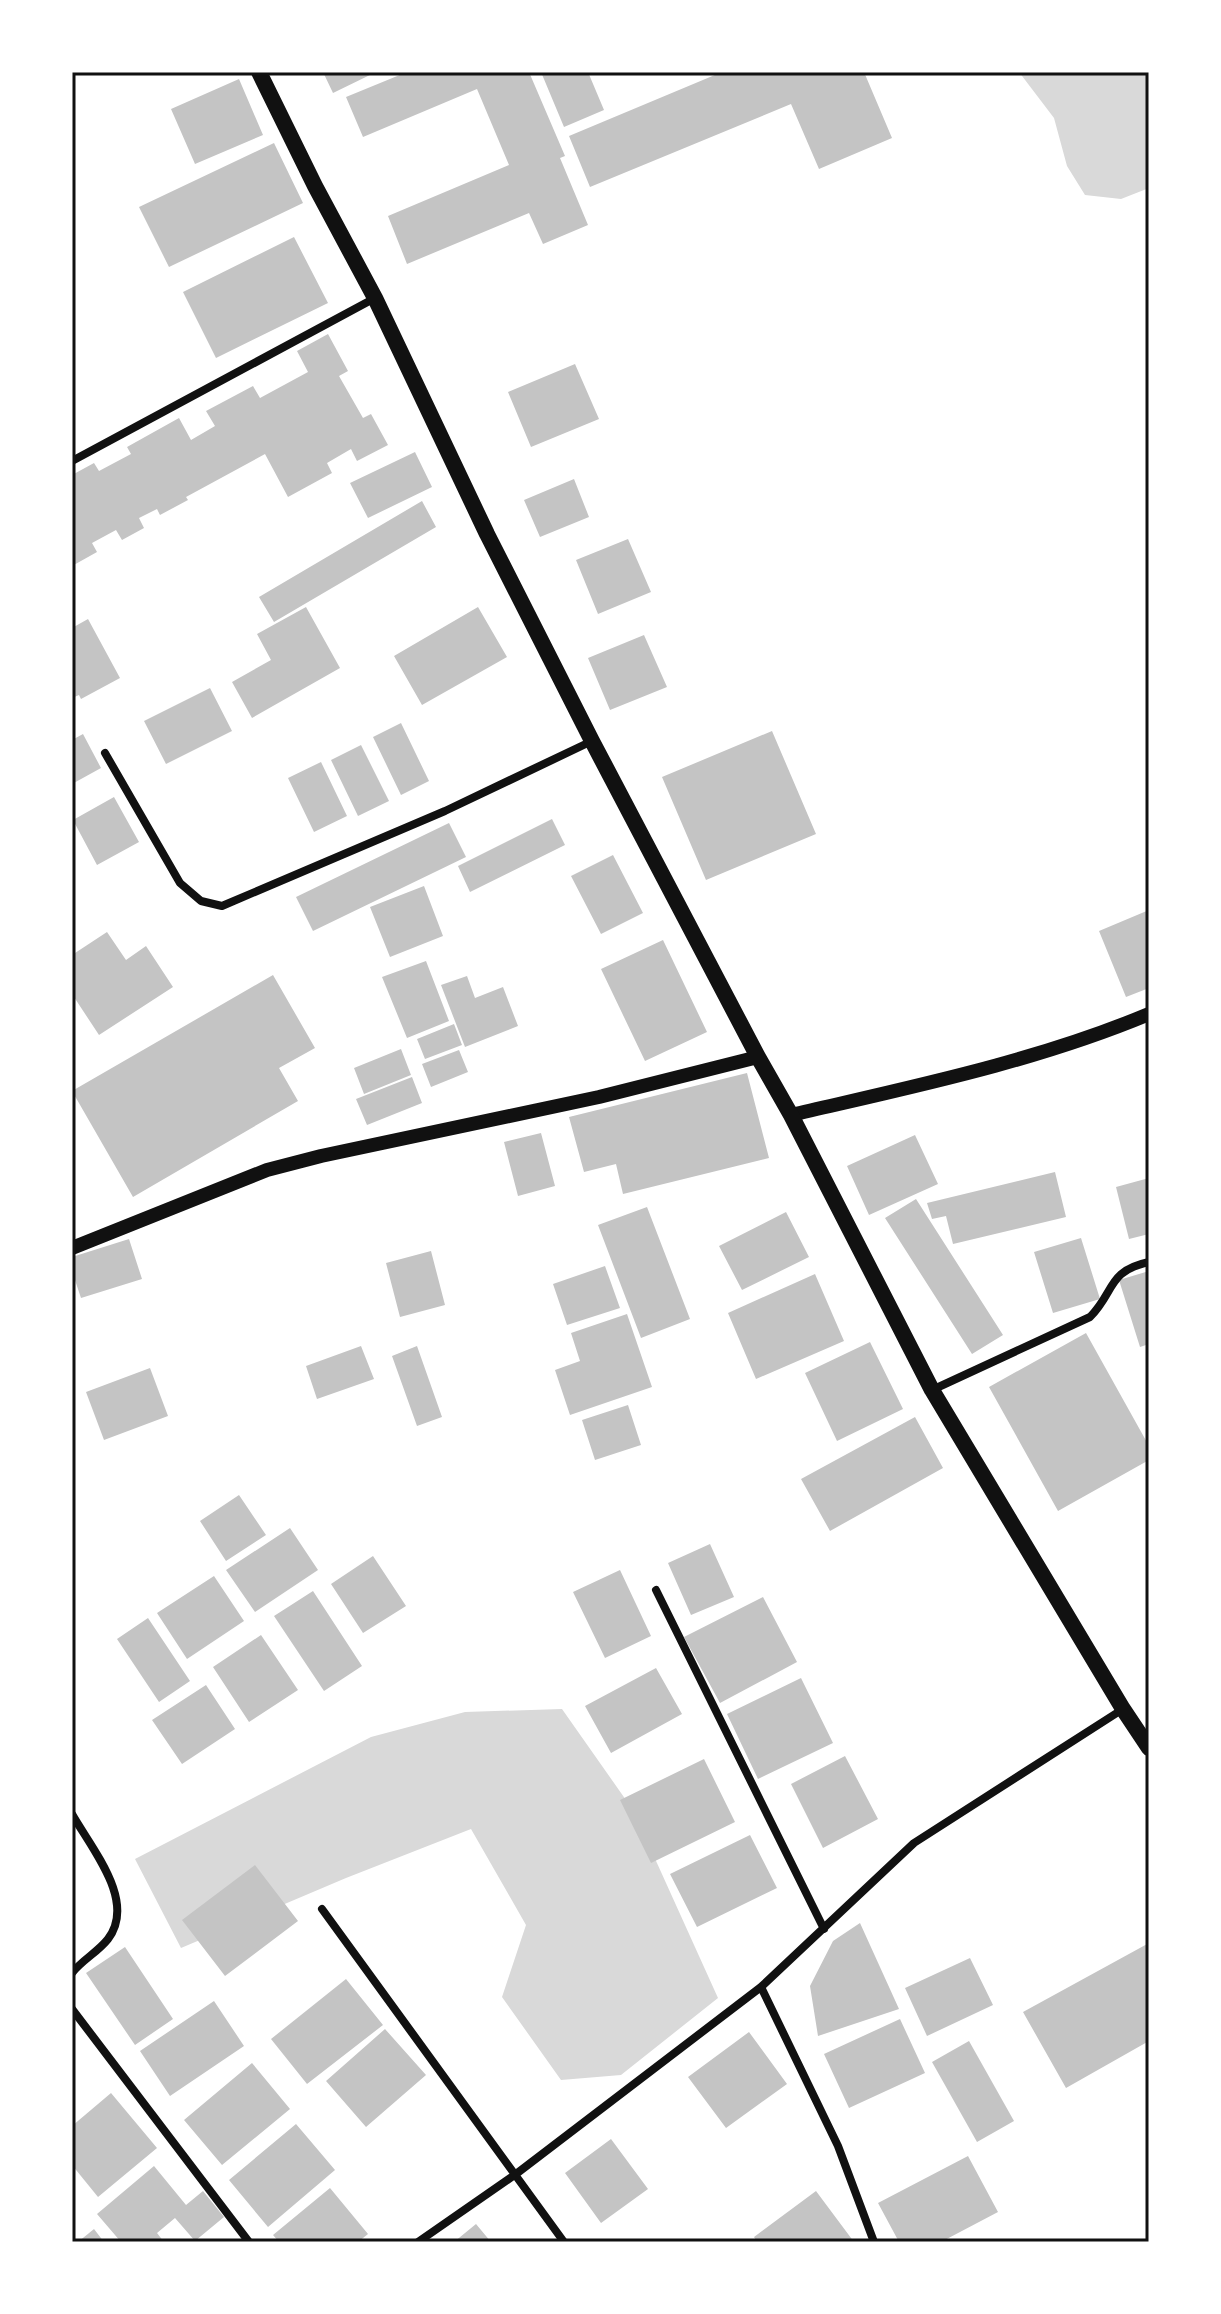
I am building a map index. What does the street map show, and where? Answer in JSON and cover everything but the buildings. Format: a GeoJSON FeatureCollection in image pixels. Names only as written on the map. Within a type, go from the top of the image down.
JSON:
{"type":"FeatureCollection","features":[{"type":"Feature","properties":{"kind":"main road"},"geometry":{"type":"LineString","coordinates":[[259,72],[375,298],[487,534],[592,741],[791,1115],[932,1390],[1149,1748]]}},
{"type":"Feature","properties":{"kind":"street"},"geometry":{"type":"LineString","coordinates":[[72,461],[375,298]]}},
{"type":"Feature","properties":{"kind":"street"},"geometry":{"type":"LineString","coordinates":[[105,753],[180,883],[201,901],[222,906],[445,811],[592,741]]}},
{"type":"Feature","properties":{"kind":"street"},"geometry":{"type":"LineString","coordinates":[[791,1115],[968,1074],[1149,1014]]}},
{"type":"Feature","properties":{"kind":"street"},"geometry":{"type":"LineString","coordinates":[[72,1248],[267,1170],[599,1097],[758,1057]]}},
{"type":"Feature","properties":{"kind":"street"},"geometry":{"type":"LineString","coordinates":[[932,1390],[1090,1317],[1101,1306],[1121,1272],[1149,1262]]}},
{"type":"Feature","properties":{"kind":"street"},"geometry":{"type":"LineString","coordinates":[[656,1590],[824,1929]]}},
{"type":"Feature","properties":{"kind":"street"},"geometry":{"type":"LineString","coordinates":[[418,2242],[516,2174],[761,1987],[914,1843],[1123,1709]]}},
{"type":"Feature","properties":{"kind":"street"},"geometry":{"type":"LineString","coordinates":[[72,1814],[112,1884],[119,1914],[109,1938],[72,1973]]}},
{"type":"Feature","properties":{"kind":"street"},"geometry":{"type":"LineString","coordinates":[[322,1909],[564,2242]]}},
{"type":"Feature","properties":{"kind":"street"},"geometry":{"type":"LineString","coordinates":[[761,1987],[838,2146],[874,2242]]}},
{"type":"Feature","properties":{"kind":"street"},"geometry":{"type":"LineString","coordinates":[[72,2009],[249,2242]]}},
{"type":"Feature","properties":{"kind":"shaded area"},"geometry":{"type":"Polygon","coordinates":[[[1019,72],[1149,72],[1149,188],[1121,199],[1085,195],[1067,166],[1054,118],[1019,72]]]}},
{"type":"Feature","properties":{"kind":"shaded area"},"geometry":{"type":"Polygon","coordinates":[[[562,1709],[633,1810],[718,1998],[621,2075],[561,2080],[502,1997],[526,1925],[471,1829],[181,1948],[135,1859],[371,1737],[465,1712],[562,1709]]]}}]}
